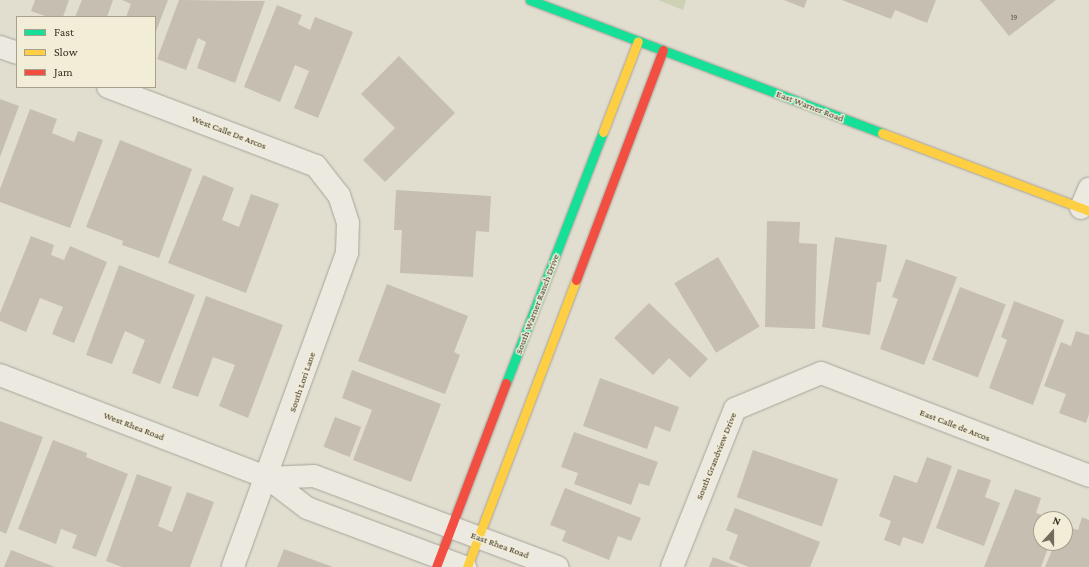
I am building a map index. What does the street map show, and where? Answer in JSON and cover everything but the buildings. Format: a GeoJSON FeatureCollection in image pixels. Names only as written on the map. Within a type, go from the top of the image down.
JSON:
{"type":"FeatureCollection","features":[{"type":"Feature","properties":{"kind":"street","name":"East Warner Road"},"geometry":{"type":"LineString","coordinates":[[530,0],[638,41],[1086,203]]}},
{"type":"Feature","properties":{"kind":"street","name":"South Warner Ranch Drive"},"geometry":{"type":"LineString","coordinates":[[452,564],[465,532],[638,41]]}},
{"type":"Feature","properties":{"kind":"street"},"geometry":{"type":"LineString","coordinates":[[0,47],[16,53]]}},
{"type":"Feature","properties":{"kind":"street","name":"South Warner Ranch Drive"},"geometry":{"type":"LineString","coordinates":[[452,564],[663,50]]}},
{"type":"Feature","properties":{"kind":"street","name":"West Calle De Arcos"},"geometry":{"type":"LineString","coordinates":[[111,88],[316,166],[339,194]]}},
{"type":"Feature","properties":{"kind":"street","name":"South Lori Lane"},"geometry":{"type":"LineString","coordinates":[[233,567],[268,478],[347,253],[348,223],[339,194]]}},
{"type":"Feature","properties":{"kind":"street","name":"East Calle de Arcos"},"geometry":{"type":"LineString","coordinates":[[821,374],[1089,476]]}},
{"type":"Feature","properties":{"kind":"street","name":"South Grandview Drive"},"geometry":{"type":"LineString","coordinates":[[672,567],[735,409],[821,374]]}},
{"type":"Feature","properties":{"kind":"street","name":"West Rhea Road"},"geometry":{"type":"LineString","coordinates":[[0,375],[268,478],[307,508],[452,564]]}},
{"type":"Feature","properties":{"kind":"street","name":"West Rhea Road"},"geometry":{"type":"LineString","coordinates":[[268,478],[314,476],[465,532]]}},
{"type":"Feature","properties":{"kind":"street","name":"East Rhea Road"},"geometry":{"type":"LineString","coordinates":[[465,532],[558,567]]}},
{"type":"Feature","properties":{"kind":"green space"},"geometry":{"type":"Polygon","coordinates":[[[658,0],[686,0],[683,10],[658,0]]]}},
{"type":"Feature","properties":{"kind":"traffic: fast"},"geometry":{"type":"LineString","coordinates":[[530,0],[882,133]]}},
{"type":"Feature","properties":{"kind":"traffic: fast"},"geometry":{"type":"LineString","coordinates":[[506,383],[603,132]]}},
{"type":"Feature","properties":{"kind":"traffic: slow"},"geometry":{"type":"LineString","coordinates":[[603,132],[638,41]]}},
{"type":"Feature","properties":{"kind":"traffic: slow"},"geometry":{"type":"LineString","coordinates":[[882,133],[1089,211]]}},
{"type":"Feature","properties":{"kind":"traffic: slow"},"geometry":{"type":"LineString","coordinates":[[467,567],[576,280]]}},
{"type":"Feature","properties":{"kind":"traffic: jam"},"geometry":{"type":"LineString","coordinates":[[576,280],[663,50]]}},
{"type":"Feature","properties":{"kind":"traffic: jam"},"geometry":{"type":"LineString","coordinates":[[436,567],[506,383]]}}]}
